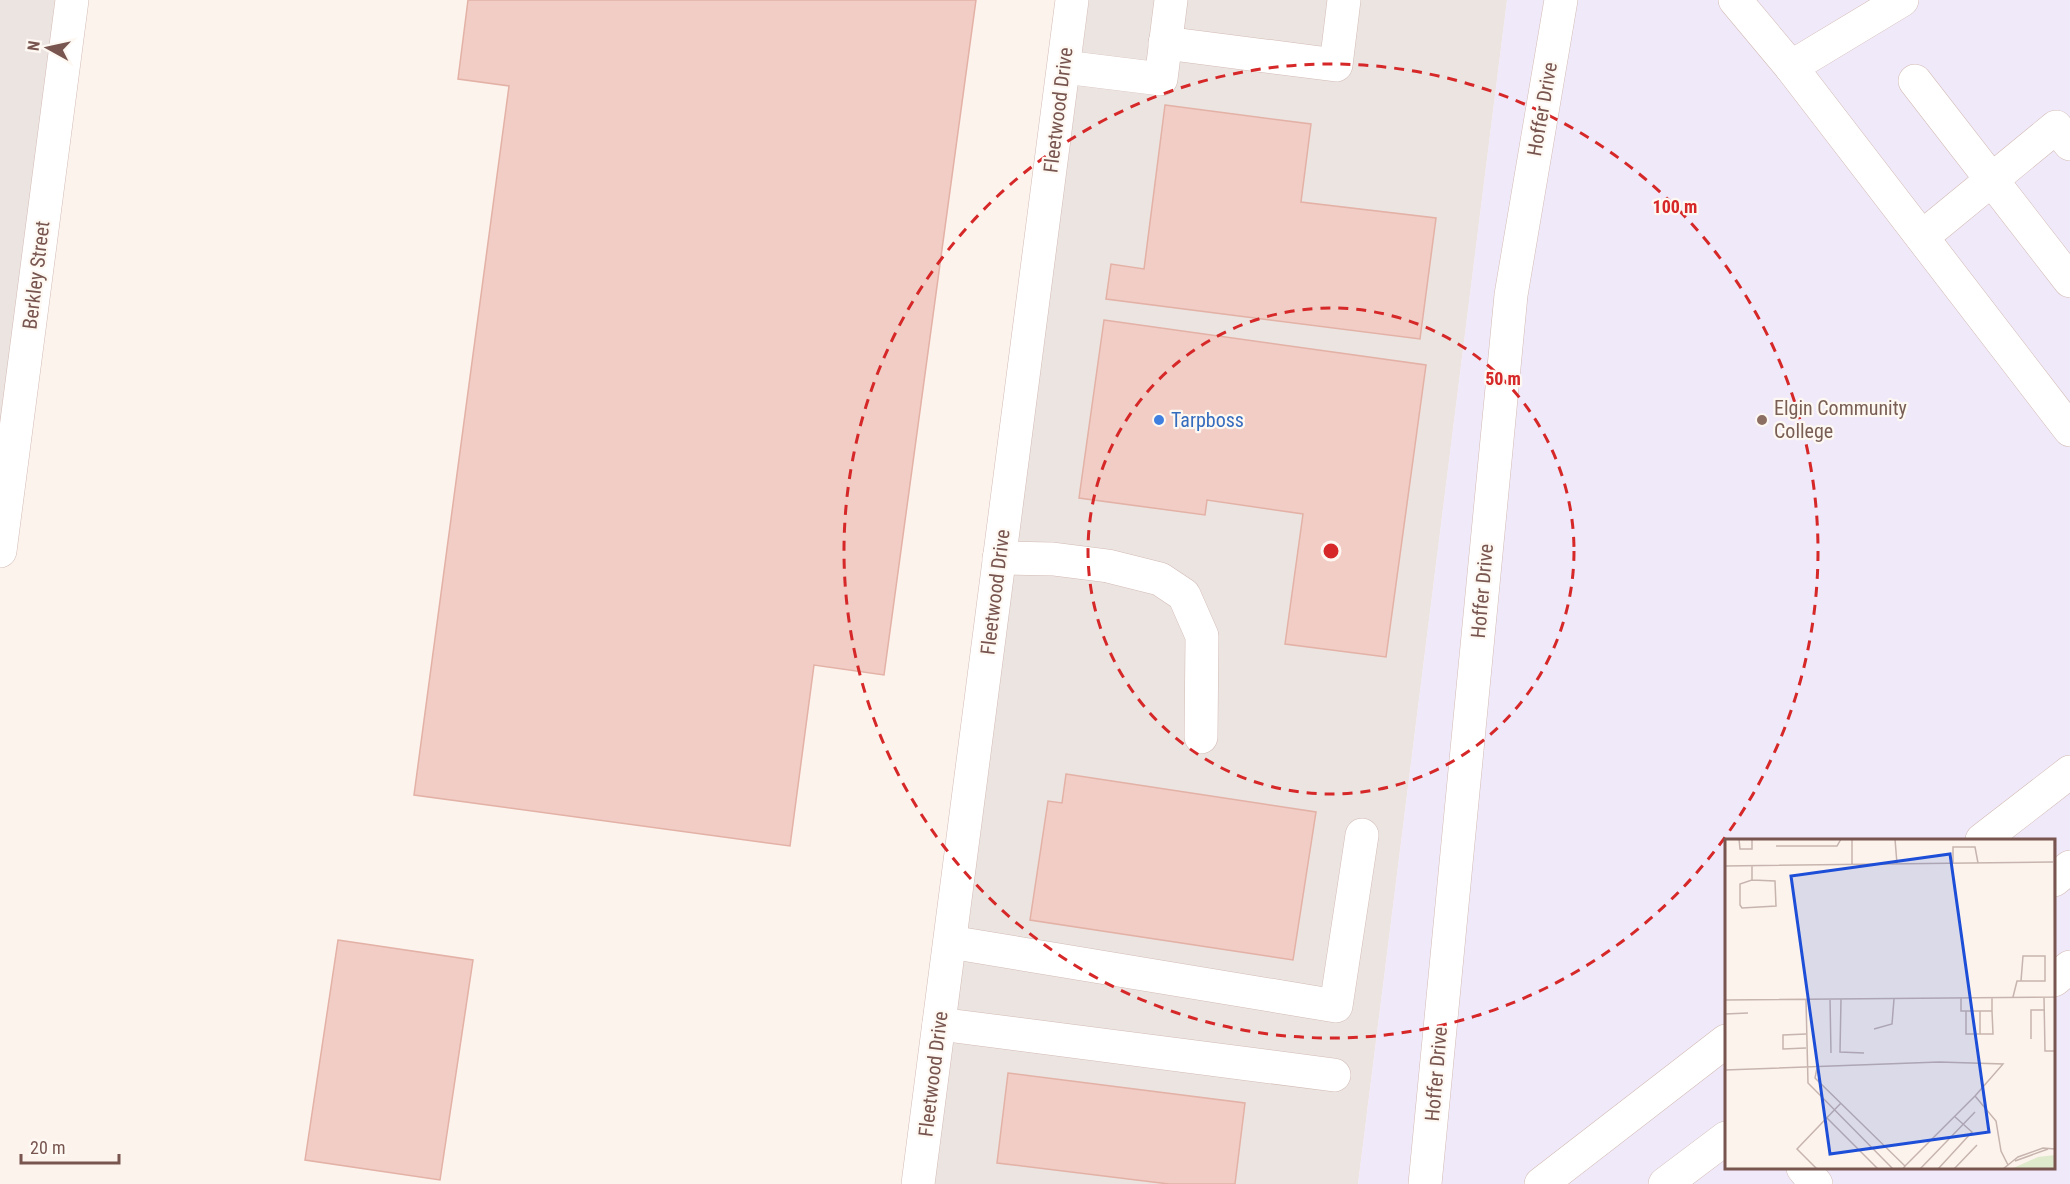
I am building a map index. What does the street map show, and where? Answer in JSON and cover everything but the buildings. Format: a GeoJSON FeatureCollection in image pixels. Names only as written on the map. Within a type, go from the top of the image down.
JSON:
{"type":"FeatureCollection","features":[{"type":"Feature","properties":{"kind":"street","name":"Berkley Street"},"geometry":{"type":"LineString","coordinates":[[0,551],[10,400],[72,0]]}},
{"type":"Feature","properties":{"kind":"street","name":"Fleetwood Drive"},"geometry":{"type":"LineString","coordinates":[[918,1184],[1072,0]]}},
{"type":"Feature","properties":{"kind":"street"},"geometry":{"type":"LineString","coordinates":[[1064,67],[1161,79],[1171,0]]}},
{"type":"Feature","properties":{"kind":"street"},"geometry":{"type":"LineString","coordinates":[[1165,43],[1336,65],[1344,0]]}},
{"type":"Feature","properties":{"kind":"street","name":"Hoffer Drive"},"geometry":{"type":"LineString","coordinates":[[1425,1184],[1511,295],[1561,0]]}},
{"type":"Feature","properties":{"kind":"street"},"geometry":{"type":"LineString","coordinates":[[1735,0],[1791,67],[2070,430]]}},
{"type":"Feature","properties":{"kind":"street"},"geometry":{"type":"LineString","coordinates":[[1791,67],[1902,0]]}},
{"type":"Feature","properties":{"kind":"street"},"geometry":{"type":"LineString","coordinates":[[1915,81],[2070,281]]}},
{"type":"Feature","properties":{"kind":"street"},"geometry":{"type":"LineString","coordinates":[[1922,237],[2056,127],[2070,144]]}},
{"type":"Feature","properties":{"kind":"street"},"geometry":{"type":"LineString","coordinates":[[999,558],[1053,560],[1108,566],[1160,579],[1184,595],[1202,636],[1201,736]]}},
{"type":"Feature","properties":{"kind":"street"},"geometry":{"type":"LineString","coordinates":[[1985,839],[2016,829],[2070,772]]}},
{"type":"Feature","properties":{"kind":"street"},"geometry":{"type":"LineString","coordinates":[[950,942],[1336,1006],[1362,835]]}},
{"type":"Feature","properties":{"kind":"street"},"geometry":{"type":"LineString","coordinates":[[2055,878],[2070,867]]}},
{"type":"Feature","properties":{"kind":"street"},"geometry":{"type":"LineString","coordinates":[[2055,979],[2070,967]]}},
{"type":"Feature","properties":{"kind":"street"},"geometry":{"type":"LineString","coordinates":[[939,1024],[1334,1075]]}},
{"type":"Feature","properties":{"kind":"street"},"geometry":{"type":"LineString","coordinates":[[1541,1184],[1721,1057]]}},
{"type":"Feature","properties":{"kind":"street"},"geometry":{"type":"LineString","coordinates":[[1665,1184],[1725,1139]]}},
{"type":"Feature","properties":{"kind":"shaded area"},"geometry":{"type":"Polygon","coordinates":[[[0,0],[63,0],[0,490],[0,0]]]}},
{"type":"Feature","properties":{"kind":"shaded area"},"geometry":{"type":"Polygon","coordinates":[[[1089,0],[1507,0],[1358,1184],[932,1184],[1089,0]]]}},
{"type":"Feature","properties":{"kind":"shaded area","name":"Elgin Community College"},"geometry":{"type":"Polygon","coordinates":[[[1507,0],[2070,0],[2070,1184],[1358,1184],[1507,0]]]}},
{"type":"Feature","properties":{"kind":"place","name":"Tarpboss"},"geometry":{"type":"Point","coordinates":[1159,420]}},
{"type":"Feature","properties":{"kind":"place","name":"Elgin Community College"},"geometry":{"type":"Point","coordinates":[1762,420]}}]}
